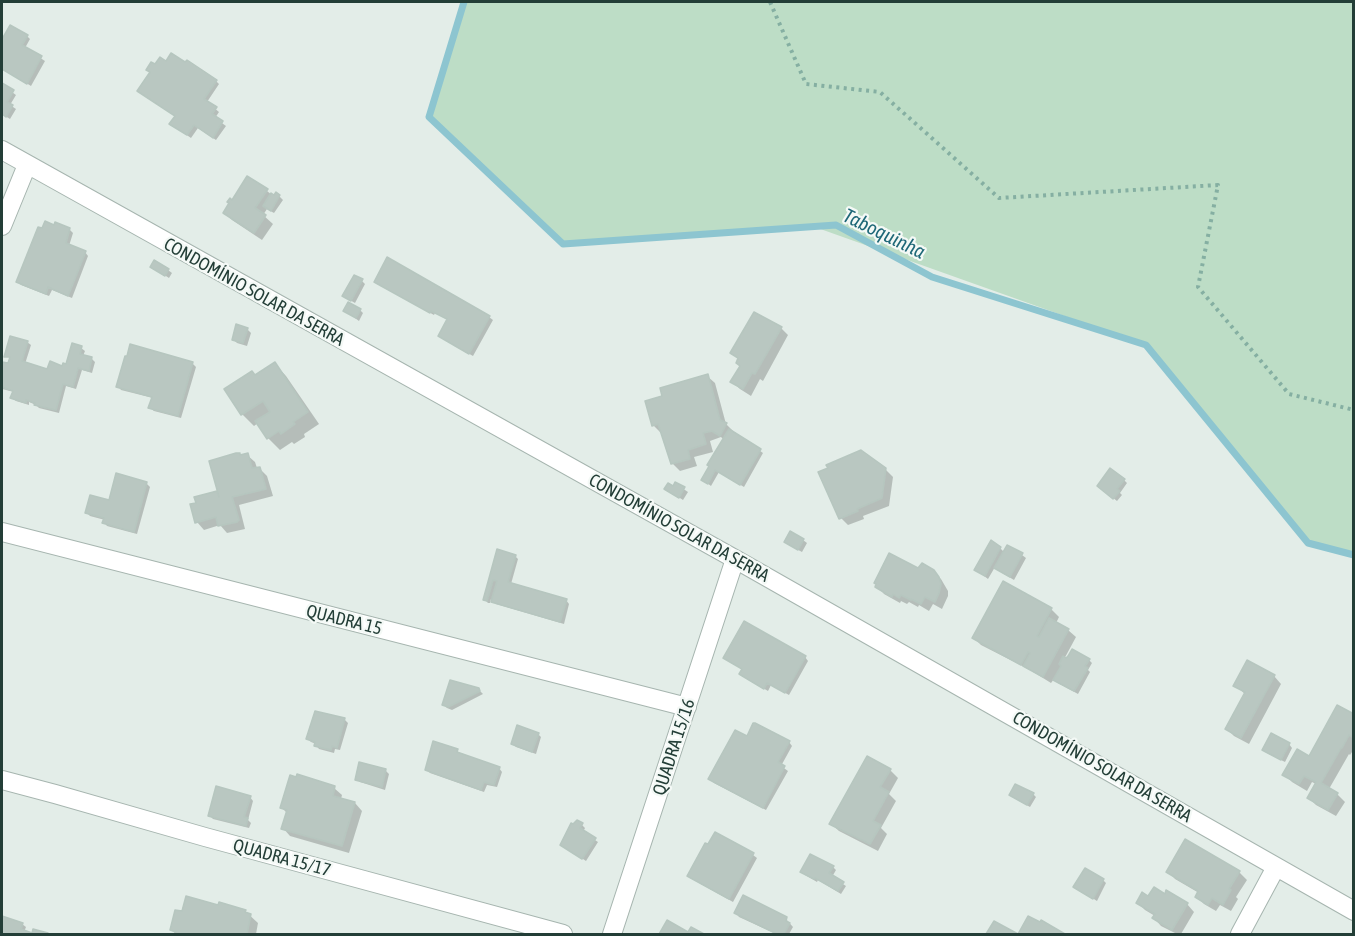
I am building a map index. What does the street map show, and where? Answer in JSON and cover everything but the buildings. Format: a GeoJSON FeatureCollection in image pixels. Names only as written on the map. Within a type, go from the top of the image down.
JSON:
{"type":"FeatureCollection","features":[{"type":"Feature","properties":{"kind":"street","name":"CONDOMÍNIO SOLAR DA SERRA"},"geometry":{"type":"LineString","coordinates":[[2,150],[735,559],[1353,911]]}},
{"type":"Feature","properties":{"kind":"street"},"geometry":{"type":"LineString","coordinates":[[2,226],[27,165]]}},
{"type":"Feature","properties":{"kind":"street","name":"QUADRA 15"},"geometry":{"type":"LineString","coordinates":[[2,532],[687,707]]}},
{"type":"Feature","properties":{"kind":"street","name":"QUADRA 15/16"},"geometry":{"type":"LineString","coordinates":[[612,934],[735,559]]}},
{"type":"Feature","properties":{"kind":"street","name":"QUADRA 15/17"},"geometry":{"type":"LineString","coordinates":[[2,780],[563,934]]}},
{"type":"Feature","properties":{"kind":"street"},"geometry":{"type":"LineString","coordinates":[[1240,934],[1276,867]]}},
{"type":"Feature","properties":{"kind":"path"},"geometry":{"type":"LineString","coordinates":[[770,2],[806,84],[880,92],[999,198],[1218,185],[1198,287],[1289,394],[1353,410]]}},
{"type":"Feature","properties":{"kind":"green space"},"geometry":{"type":"Polygon","coordinates":[[[464,2],[1353,2],[1353,555],[1308,543],[1146,345],[812,226],[563,244],[429,117],[464,2]]]}},
{"type":"Feature","properties":{"kind":"waterway","name":"Taboquinha"},"geometry":{"type":"LineString","coordinates":[[464,2],[429,117],[563,244],[836,225],[932,277],[1146,345],[1308,543],[1354,555]]}}]}
